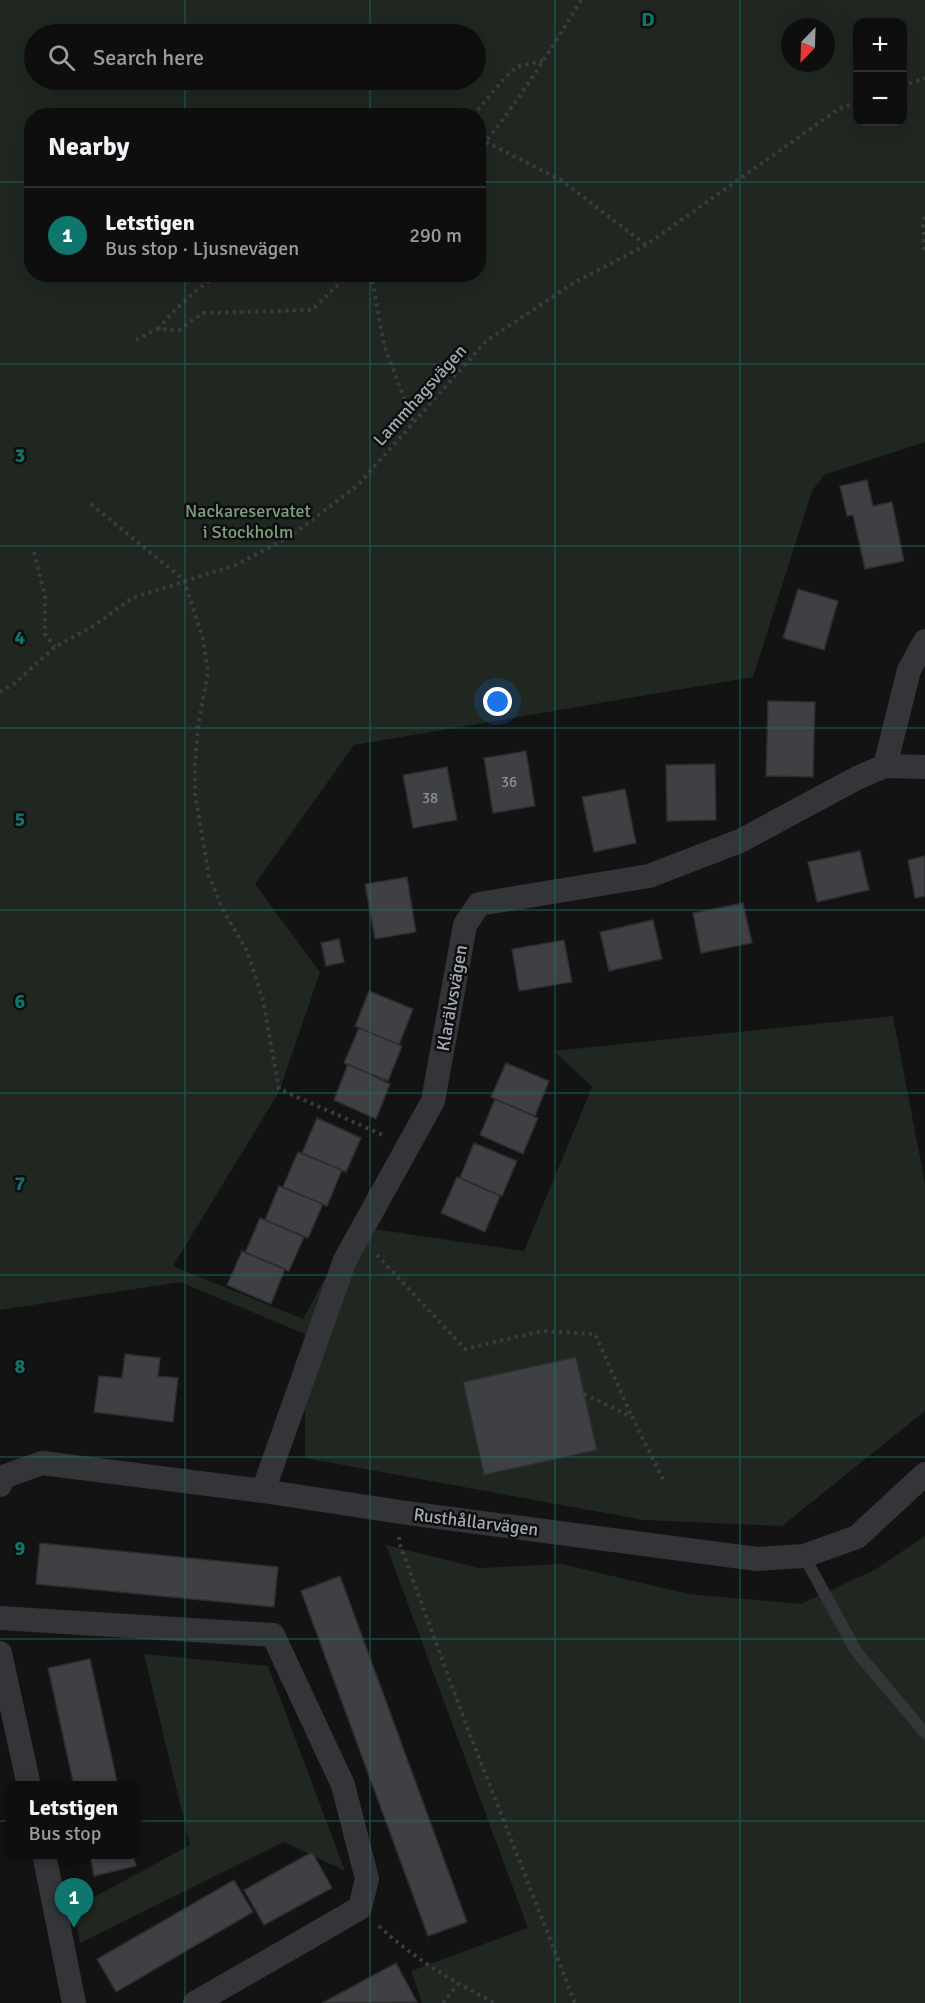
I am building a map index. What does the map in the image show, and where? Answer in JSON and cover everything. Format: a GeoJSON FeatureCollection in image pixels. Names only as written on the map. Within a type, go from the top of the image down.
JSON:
{"type":"FeatureCollection","features":[{"type":"Feature","properties":{"kind":"street"},"geometry":{"type":"LineString","coordinates":[[885,766],[909,670],[925,641]]}},
{"type":"Feature","properties":{"kind":"street","name":"Klarälvsvägen"},"geometry":{"type":"LineString","coordinates":[[262,1491],[345,1260],[433,1101],[465,925],[479,904],[649,876],[740,841],[857,778],[885,766],[925,766]]}},
{"type":"Feature","properties":{"kind":"street","name":"Rusthållarvägen"},"geometry":{"type":"LineString","coordinates":[[1,1481],[42,1463],[757,1559],[804,1556],[857,1538],[925,1474]]}},
{"type":"Feature","properties":{"kind":"street"},"geometry":{"type":"LineString","coordinates":[[0,1618],[273,1635],[342,1785],[367,1879],[360,1908],[195,2003]]}},
{"type":"Feature","properties":{"kind":"street"},"geometry":{"type":"LineString","coordinates":[[0,1653],[28,1781]]}},
{"type":"Feature","properties":{"kind":"street"},"geometry":{"type":"LineString","coordinates":[[45,1859],[74,2003]]}},
{"type":"Feature","properties":{"kind":"lane"},"geometry":{"type":"LineString","coordinates":[[804,1556],[856,1651],[925,1733]]}},
{"type":"Feature","properties":{"kind":"path"},"geometry":{"type":"LineString","coordinates":[[581,0],[511,111],[486,142],[561,180],[646,245]]}},
{"type":"Feature","properties":{"kind":"path"},"geometry":{"type":"LineString","coordinates":[[480,108],[516,67],[545,60]]}},
{"type":"Feature","properties":{"kind":"path"},"geometry":{"type":"LineString","coordinates":[[907,85],[925,78]]}},
{"type":"Feature","properties":{"kind":"path","name":"Lammhagsvägen"},"geometry":{"type":"LineString","coordinates":[[0,692],[15,683],[55,647],[95,625],[132,598],[184,580],[236,566],[291,536],[358,485],[486,341],[575,282],[646,245],[840,108],[853,104]]}},
{"type":"Feature","properties":{"kind":"path"},"geometry":{"type":"LineString","coordinates":[[925,217],[922,226],[925,253]]}},
{"type":"Feature","properties":{"kind":"path"},"geometry":{"type":"LineString","coordinates":[[136,340],[157,329],[173,310],[207,282]]}},
{"type":"Feature","properties":{"kind":"path"},"geometry":{"type":"LineString","coordinates":[[157,329],[179,330],[203,313],[312,310],[341,282]]}},
{"type":"Feature","properties":{"kind":"path"},"geometry":{"type":"LineString","coordinates":[[372,282],[384,345],[413,421]]}},
{"type":"Feature","properties":{"kind":"path"},"geometry":{"type":"LineString","coordinates":[[91,504],[184,580],[203,639],[208,671],[198,727],[195,794],[209,876],[222,908],[247,951],[263,1000],[279,1089],[408,1146]]}},
{"type":"Feature","properties":{"kind":"path"},"geometry":{"type":"LineString","coordinates":[[34,552],[45,596],[45,634],[55,647]]}},
{"type":"Feature","properties":{"kind":"path"},"geometry":{"type":"LineString","coordinates":[[359,1234],[465,1349],[542,1331],[595,1334],[632,1417],[665,1483]]}},
{"type":"Feature","properties":{"kind":"path"},"geometry":{"type":"LineString","coordinates":[[584,1394],[632,1417]]}},
{"type":"Feature","properties":{"kind":"path"},"geometry":{"type":"LineString","coordinates":[[400,1512],[399,1542],[467,1726],[575,2003]]}},
{"type":"Feature","properties":{"kind":"path"},"geometry":{"type":"LineString","coordinates":[[360,1908],[416,1958],[458,1984],[495,2003]]}},
{"type":"Feature","properties":{"kind":"path"},"geometry":{"type":"LineString","coordinates":[[443,2003],[458,1984]]}},
{"type":"Feature","properties":{"kind":"green space","name":"Nackareservatet i Stockholm"},"geometry":{"type":"Polygon","coordinates":[[[0,0],[925,0],[925,442],[824,475],[812,491],[753,677],[354,745],[255,884],[320,972],[279,1092],[173,1266],[303,1319],[353,1226],[524,1251],[592,1087],[554,1051],[893,1016],[925,1184],[925,1411],[782,1526],[644,1520],[305,1458],[305,1334],[180,1282],[0,1310],[0,0]]]}},
{"type":"Feature","properties":{"kind":"green space"},"geometry":{"type":"Polygon","coordinates":[[[925,1536],[925,2003],[422,2003],[411,1971],[528,1928],[386,1545],[479,1568],[561,1564],[689,1594],[801,1604],[876,1569],[925,1536]]]}},
{"type":"Feature","properties":{"kind":"green space"},"geometry":{"type":"Polygon","coordinates":[[[144,1654],[268,1666],[345,1871],[284,1842],[80,1943],[74,1908],[190,1845],[144,1654]]]}},
{"type":"Feature","properties":{"kind":"building"},"geometry":{"type":"Polygon","coordinates":[[[867,480],[873,506],[892,502],[904,561],[865,569],[853,515],[847,516],[840,486],[867,480]]]}},
{"type":"Feature","properties":{"kind":"building"},"geometry":{"type":"Polygon","coordinates":[[[798,589],[838,601],[824,650],[783,638],[798,589]]]}},
{"type":"Feature","properties":{"kind":"building"},"geometry":{"type":"Polygon","coordinates":[[[768,701],[815,702],[813,777],[766,776],[768,701]]]}},
{"type":"Feature","properties":{"kind":"building"},"geometry":{"type":"Polygon","coordinates":[[[526,751],[535,806],[493,813],[484,758],[526,751]]]}},
{"type":"Feature","properties":{"kind":"building"},"geometry":{"type":"Polygon","coordinates":[[[715,764],[716,820],[667,821],[666,765],[715,764]]]}},
{"type":"Feature","properties":{"kind":"building"},"geometry":{"type":"Polygon","coordinates":[[[447,767],[457,820],[413,828],[403,775],[447,767]]]}},
{"type":"Feature","properties":{"kind":"building"},"geometry":{"type":"Polygon","coordinates":[[[625,789],[636,843],[594,852],[582,797],[625,789]]]}},
{"type":"Feature","properties":{"kind":"building"},"geometry":{"type":"Polygon","coordinates":[[[860,851],[869,890],[817,902],[808,862],[860,851]]]}},
{"type":"Feature","properties":{"kind":"building"},"geometry":{"type":"Polygon","coordinates":[[[925,856],[925,896],[915,898],[908,860],[925,856]]]}},
{"type":"Feature","properties":{"kind":"building"},"geometry":{"type":"Polygon","coordinates":[[[407,877],[416,932],[375,939],[365,884],[407,877]]]}},
{"type":"Feature","properties":{"kind":"building"},"geometry":{"type":"Polygon","coordinates":[[[743,903],[752,943],[701,953],[693,913],[743,903]]]}},
{"type":"Feature","properties":{"kind":"building"},"geometry":{"type":"Polygon","coordinates":[[[653,920],[662,959],[609,971],[600,932],[653,920]]]}},
{"type":"Feature","properties":{"kind":"building"},"geometry":{"type":"Polygon","coordinates":[[[339,939],[344,962],[326,966],[321,943],[339,939]]]}},
{"type":"Feature","properties":{"kind":"building"},"geometry":{"type":"Polygon","coordinates":[[[564,940],[572,982],[519,991],[512,949],[564,940]]]}},
{"type":"Feature","properties":{"kind":"building"},"geometry":{"type":"Polygon","coordinates":[[[369,991],[413,1009],[399,1045],[355,1026],[369,991]]]}},
{"type":"Feature","properties":{"kind":"building"},"geometry":{"type":"Polygon","coordinates":[[[359,1028],[402,1046],[388,1081],[344,1063],[359,1028]]]}},
{"type":"Feature","properties":{"kind":"building"},"geometry":{"type":"Polygon","coordinates":[[[506,1063],[549,1081],[535,1116],[491,1097],[506,1063]]]}},
{"type":"Feature","properties":{"kind":"building"},"geometry":{"type":"Polygon","coordinates":[[[348,1064],[390,1084],[376,1119],[334,1100],[348,1064]]]}},
{"type":"Feature","properties":{"kind":"building"},"geometry":{"type":"Polygon","coordinates":[[[495,1099],[538,1118],[523,1154],[480,1135],[495,1099]]]}},
{"type":"Feature","properties":{"kind":"building"},"geometry":{"type":"Polygon","coordinates":[[[317,1118],[361,1138],[346,1172],[302,1153],[317,1118]]]}},
{"type":"Feature","properties":{"kind":"building"},"geometry":{"type":"Polygon","coordinates":[[[474,1143],[517,1161],[502,1196],[460,1178],[474,1143]]]}},
{"type":"Feature","properties":{"kind":"building"},"geometry":{"type":"Polygon","coordinates":[[[298,1152],[342,1170],[327,1206],[283,1187],[298,1152]]]}},
{"type":"Feature","properties":{"kind":"building"},"geometry":{"type":"Polygon","coordinates":[[[457,1177],[500,1196],[485,1232],[441,1213],[457,1177]]]}},
{"type":"Feature","properties":{"kind":"building"},"geometry":{"type":"Polygon","coordinates":[[[279,1186],[323,1204],[308,1238],[265,1220],[279,1186]]]}},
{"type":"Feature","properties":{"kind":"building"},"geometry":{"type":"Polygon","coordinates":[[[260,1218],[304,1237],[289,1271],[245,1253],[260,1218]]]}},
{"type":"Feature","properties":{"kind":"building"},"geometry":{"type":"Polygon","coordinates":[[[242,1251],[285,1269],[271,1304],[227,1285],[242,1251]]]}},
{"type":"Feature","properties":{"kind":"building"},"geometry":{"type":"Polygon","coordinates":[[[125,1354],[160,1358],[158,1376],[178,1378],[173,1422],[94,1412],[99,1376],[122,1378],[125,1354]]]}},
{"type":"Feature","properties":{"kind":"building"},"geometry":{"type":"Polygon","coordinates":[[[576,1357],[597,1450],[484,1475],[463,1382],[576,1357]]]}},
{"type":"Feature","properties":{"kind":"building"},"geometry":{"type":"Polygon","coordinates":[[[40,1543],[278,1567],[274,1607],[36,1584],[40,1543]]]}},
{"type":"Feature","properties":{"kind":"building"},"geometry":{"type":"Polygon","coordinates":[[[340,1576],[467,1922],[428,1936],[301,1591],[340,1576]]]}},
{"type":"Feature","properties":{"kind":"building"},"geometry":{"type":"Polygon","coordinates":[[[90,1659],[117,1781],[73,1781],[48,1668],[90,1659]]]}},
{"type":"Feature","properties":{"kind":"building"},"geometry":{"type":"Polygon","coordinates":[[[312,1852],[332,1888],[264,1925],[244,1890],[312,1852]]]}},
{"type":"Feature","properties":{"kind":"building"},"geometry":{"type":"Polygon","coordinates":[[[91,1859],[134,1859],[136,1866],[94,1876],[91,1859]]]}},
{"type":"Feature","properties":{"kind":"building"},"geometry":{"type":"Polygon","coordinates":[[[234,1880],[253,1912],[116,1992],[97,1959],[234,1880]]]}},
{"type":"Feature","properties":{"kind":"building"},"geometry":{"type":"Polygon","coordinates":[[[396,1963],[417,2002],[322,2003],[396,1963]]]}},
{"type":"Feature","properties":{"kind":"place","name":"Letstigen"},"geometry":{"type":"Point","coordinates":[74,1928]}}]}
